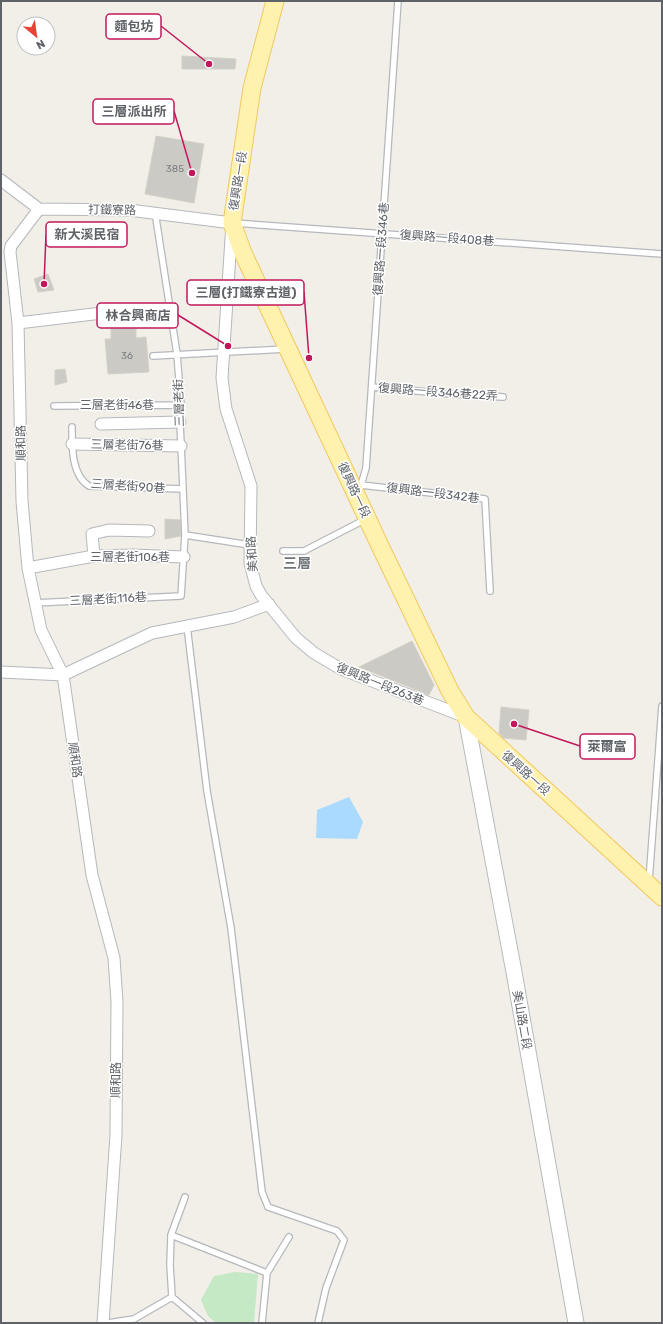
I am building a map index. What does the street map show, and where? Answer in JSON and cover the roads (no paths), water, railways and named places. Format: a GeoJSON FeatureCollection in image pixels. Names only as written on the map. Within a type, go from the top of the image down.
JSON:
{"type":"FeatureCollection","features":[{"type":"Feature","properties":{"kind":"main road","name":"復興路一段"},"geometry":{"type":"LineString","coordinates":[[275,1],[252,88],[232,223],[243,254],[359,490],[368,518],[450,691],[466,717],[662,898]]}},
{"type":"Feature","properties":{"kind":"street"},"geometry":{"type":"LineString","coordinates":[[1,180],[39,209]]}},
{"type":"Feature","properties":{"kind":"street","name":"打鐵寮路"},"geometry":{"type":"LineString","coordinates":[[39,209],[155,212],[232,223]]}},
{"type":"Feature","properties":{"kind":"street","name":"順和路"},"geometry":{"type":"LineString","coordinates":[[39,209],[10,249],[18,323],[22,501],[28,568],[34,603],[41,630],[63,675],[92,875],[114,958],[117,1002],[116,1136],[103,1323]]}},
{"type":"Feature","properties":{"kind":"street","name":"美和路"},"geometry":{"type":"LineString","coordinates":[[232,223],[222,378],[226,409],[251,486],[251,574],[256,586],[269,604]]}},
{"type":"Feature","properties":{"kind":"street"},"geometry":{"type":"LineString","coordinates":[[18,323],[102,313]]}},
{"type":"Feature","properties":{"kind":"street"},"geometry":{"type":"LineString","coordinates":[[101,424],[180,422]]}},
{"type":"Feature","properties":{"kind":"street","name":"三層老街76巷"},"geometry":{"type":"LineString","coordinates":[[72,444],[181,446]]}},
{"type":"Feature","properties":{"kind":"street"},"geometry":{"type":"LineString","coordinates":[[94,556],[92,534],[109,530],[149,531]]}},
{"type":"Feature","properties":{"kind":"street","name":"三層老街106巷"},"geometry":{"type":"LineString","coordinates":[[28,568],[94,556],[132,555],[184,557]]}},
{"type":"Feature","properties":{"kind":"street"},"geometry":{"type":"LineString","coordinates":[[1,672],[63,675],[152,633],[234,617],[269,604]]}},
{"type":"Feature","properties":{"kind":"street","name":"復興路一段263巷"},"geometry":{"type":"LineString","coordinates":[[269,604],[296,638],[314,653],[340,669],[466,717]]}},
{"type":"Feature","properties":{"kind":"street","name":"美山路二段"},"geometry":{"type":"LineString","coordinates":[[466,717],[514,972],[576,1323]]}},
{"type":"Feature","properties":{"kind":"lane","name":"復興路一段346巷"},"geometry":{"type":"LineString","coordinates":[[359,490],[366,468],[383,233],[393,53],[398,1]]}},
{"type":"Feature","properties":{"kind":"lane","name":"三層老街"},"geometry":{"type":"LineString","coordinates":[[155,212],[177,354],[181,405],[180,422],[185,535],[181,596]]}},
{"type":"Feature","properties":{"kind":"lane","name":"復興路一段408巷"},"geometry":{"type":"LineString","coordinates":[[232,223],[662,254]]}},
{"type":"Feature","properties":{"kind":"lane"},"geometry":{"type":"LineString","coordinates":[[152,356],[289,349]]}},
{"type":"Feature","properties":{"kind":"lane","name":"復興路一段346巷22弄"},"geometry":{"type":"LineString","coordinates":[[372,387],[503,397]]}},
{"type":"Feature","properties":{"kind":"lane","name":"三層老街46巷"},"geometry":{"type":"LineString","coordinates":[[54,406],[181,405]]}},
{"type":"Feature","properties":{"kind":"lane","name":"三層老街90巷"},"geometry":{"type":"LineString","coordinates":[[72,427],[72,444],[78,472],[84,483],[89,486],[183,489]]}},
{"type":"Feature","properties":{"kind":"lane","name":"復興路一段342巷"},"geometry":{"type":"LineString","coordinates":[[359,490],[485,499],[490,591]]}},
{"type":"Feature","properties":{"kind":"lane"},"geometry":{"type":"LineString","coordinates":[[283,551],[304,552],[368,518]]}},
{"type":"Feature","properties":{"kind":"lane"},"geometry":{"type":"LineString","coordinates":[[185,535],[250,545]]}},
{"type":"Feature","properties":{"kind":"lane","name":"三層老街116巷"},"geometry":{"type":"LineString","coordinates":[[34,603],[181,596]]}},
{"type":"Feature","properties":{"kind":"lane"},"geometry":{"type":"LineString","coordinates":[[187,626],[207,791],[231,928],[262,1192],[268,1207],[337,1231],[344,1240],[326,1288],[318,1323]]}},
{"type":"Feature","properties":{"kind":"lane"},"geometry":{"type":"LineString","coordinates":[[649,885],[662,706]]}},
{"type":"Feature","properties":{"kind":"lane"},"geometry":{"type":"LineString","coordinates":[[185,1197],[172,1235],[170,1265],[172,1297],[202,1323]]}},
{"type":"Feature","properties":{"kind":"lane"},"geometry":{"type":"LineString","coordinates":[[172,1235],[267,1273]]}},
{"type":"Feature","properties":{"kind":"lane"},"geometry":{"type":"LineString","coordinates":[[262,1323],[267,1273],[289,1237]]}},
{"type":"Feature","properties":{"kind":"lane"},"geometry":{"type":"LineString","coordinates":[[108,1323],[134,1319],[172,1297]]}},
{"type":"Feature","properties":{"kind":"water"},"geometry":{"type":"Polygon","coordinates":[[[349,797],[363,822],[357,839],[316,838],[317,810],[349,797]]]}},
{"type":"Feature","properties":{"kind":"place","name":"麵包坊"},"geometry":{"type":"Point","coordinates":[209,64]}},
{"type":"Feature","properties":{"kind":"place","name":"三層派出所"},"geometry":{"type":"Point","coordinates":[192,173]}},
{"type":"Feature","properties":{"kind":"place","name":"新大溪民宿"},"geometry":{"type":"Point","coordinates":[44,284]}},
{"type":"Feature","properties":{"kind":"place","name":"林合興商店"},"geometry":{"type":"Point","coordinates":[228,346]}},
{"type":"Feature","properties":{"kind":"place","name":"三層(打鐵寮古道)"},"geometry":{"type":"Point","coordinates":[309,358]}},
{"type":"Feature","properties":{"kind":"place","name":"萊爾富"},"geometry":{"type":"Point","coordinates":[514,724]}},
{"type":"Feature","properties":{"kind":"district","name":"三層"},"geometry":{"type":"Point","coordinates":[297,563]}}]}
